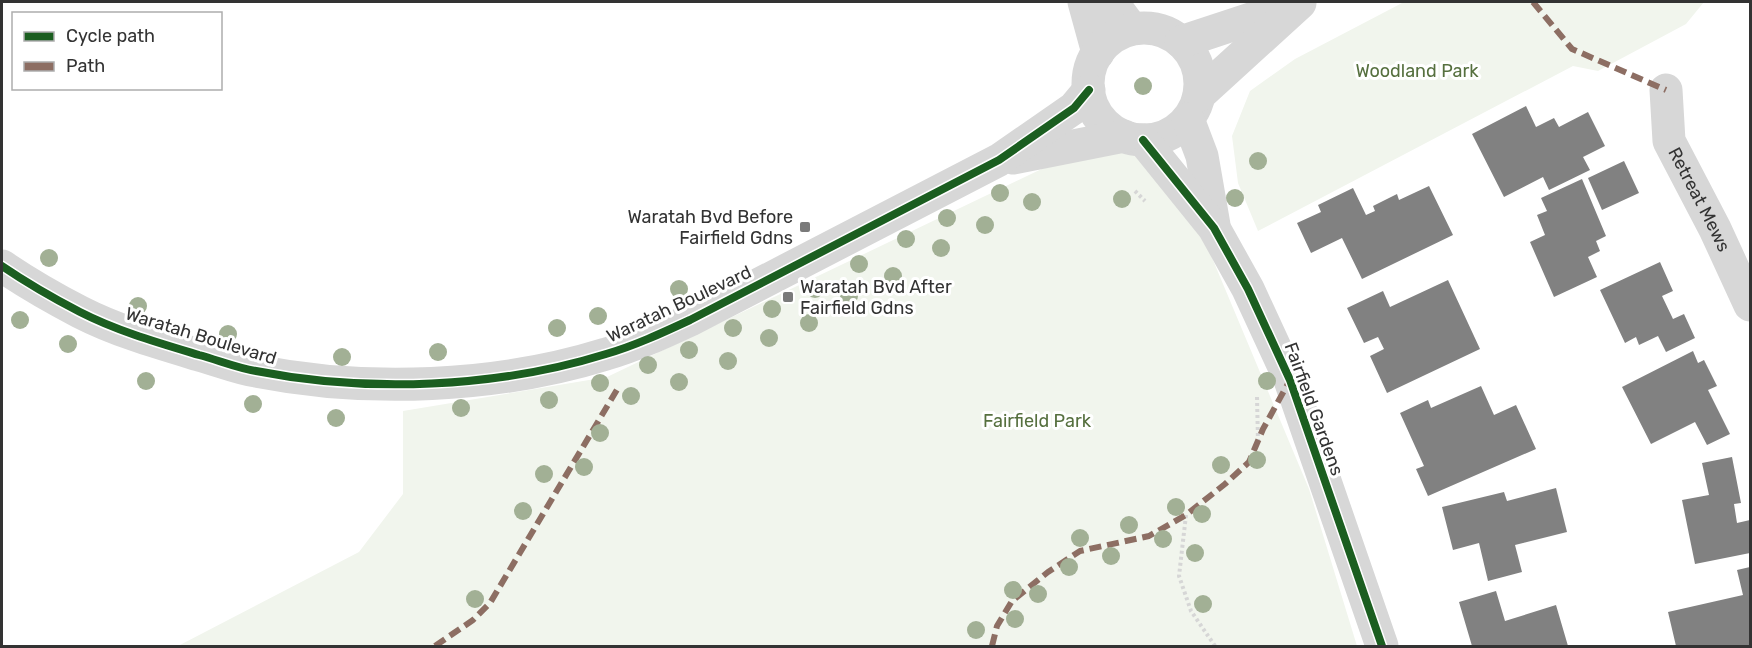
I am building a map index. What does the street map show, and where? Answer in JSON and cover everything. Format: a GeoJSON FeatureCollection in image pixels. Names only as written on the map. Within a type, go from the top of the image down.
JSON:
{"type":"FeatureCollection","features":[{"type":"Feature","properties":{"kind":"street"},"geometry":{"type":"LineString","coordinates":[[1084,2],[1098,53]]}},
{"type":"Feature","properties":{"kind":"street"},"geometry":{"type":"LineString","coordinates":[[1112,2],[1132,29]]}},
{"type":"Feature","properties":{"kind":"street","name":"Waratah Boulevard"},"geometry":{"type":"LineString","coordinates":[[1181,42],[1301,2]]}},
{"type":"Feature","properties":{"kind":"street","name":"Waratah Boulevard"},"geometry":{"type":"LineString","coordinates":[[999,160],[1134,138],[1160,138],[1176,131],[1193,107],[1301,2]]}},
{"type":"Feature","properties":{"kind":"street"},"geometry":{"type":"LineString","coordinates":[[1134,138],[1111,129],[1100,118],[1089,90],[1092,64],[1107,42],[1119,34],[1132,29],[1150,28],[1166,33],[1181,42],[1191,53],[1200,81],[1193,107]]}},
{"type":"Feature","properties":{"kind":"street","name":"Waratah Boulevard"},"geometry":{"type":"LineString","coordinates":[[2,266],[29,284],[82,313],[153,341],[254,371],[312,380],[392,384],[449,383],[522,374],[606,354],[652,337],[700,315],[999,160],[1074,108],[1089,90]]}},
{"type":"Feature","properties":{"kind":"street","name":"Retreat Mews"},"geometry":{"type":"LineString","coordinates":[[1666,90],[1670,141],[1750,305]]}},
{"type":"Feature","properties":{"kind":"street","name":"Fairfield Gardens"},"geometry":{"type":"LineString","coordinates":[[1193,107],[1214,228]]}},
{"type":"Feature","properties":{"kind":"street","name":"Fairfield Gardens"},"geometry":{"type":"LineString","coordinates":[[1134,138],[1214,228],[1248,289],[1280,354],[1382,646]]}},
{"type":"Feature","properties":{"kind":"path"},"geometry":{"type":"LineString","coordinates":[[1135,191],[1150,205]]}},
{"type":"Feature","properties":{"kind":"path"},"geometry":{"type":"LineString","coordinates":[[1255,390],[1258,400],[1258,441]]}},
{"type":"Feature","properties":{"kind":"path"},"geometry":{"type":"LineString","coordinates":[[1186,515],[1179,576],[1191,611],[1215,646]]}},
{"type":"Feature","properties":{"kind":"green space","name":"Woodland Park"},"geometry":{"type":"Polygon","coordinates":[[[1404,2],[1704,2],[1686,24],[1598,71],[1573,66],[1258,231],[1238,183],[1232,136],[1250,91],[1295,59],[1404,2]]]}},
{"type":"Feature","properties":{"kind":"green space","name":"Fairfield Park"},"geometry":{"type":"Polygon","coordinates":[[[1098,142],[1171,160],[1309,489],[1357,646],[178,646],[359,552],[403,494],[403,411],[607,377],[1098,142]]]}},
{"type":"Feature","properties":{"kind":"building"},"geometry":{"type":"Polygon","coordinates":[[[1526,106],[1536,127],[1554,118],[1559,127],[1588,112],[1605,146],[1583,157],[1590,170],[1549,190],[1543,177],[1504,197],[1472,134],[1526,106]]]}},
{"type":"Feature","properties":{"kind":"building"},"geometry":{"type":"Polygon","coordinates":[[[1624,161],[1639,193],[1602,210],[1588,178],[1624,161]]]}},
{"type":"Feature","properties":{"kind":"building"},"geometry":{"type":"Polygon","coordinates":[[[1582,179],[1606,236],[1596,241],[1600,251],[1588,257],[1597,277],[1554,297],[1530,242],[1545,235],[1537,215],[1547,211],[1541,198],[1582,179]]]}},
{"type":"Feature","properties":{"kind":"building"},"geometry":{"type":"Polygon","coordinates":[[[1429,186],[1453,235],[1362,279],[1342,238],[1311,253],[1297,223],[1321,212],[1318,205],[1353,188],[1366,215],[1375,211],[1373,206],[1397,194],[1399,200],[1429,186]]]}},
{"type":"Feature","properties":{"kind":"building"},"geometry":{"type":"Polygon","coordinates":[[[1660,262],[1673,291],[1662,296],[1673,319],[1684,314],[1695,338],[1666,352],[1658,336],[1639,345],[1636,337],[1625,343],[1600,290],[1660,262]]]}},
{"type":"Feature","properties":{"kind":"building"},"geometry":{"type":"Polygon","coordinates":[[[1448,280],[1480,349],[1387,393],[1370,356],[1384,349],[1378,337],[1364,343],[1347,308],[1383,291],[1390,307],[1448,280]]]}},
{"type":"Feature","properties":{"kind":"building"},"geometry":{"type":"Polygon","coordinates":[[[1693,351],[1698,363],[1704,360],[1717,386],[1708,390],[1730,434],[1707,445],[1695,422],[1651,444],[1622,387],[1693,351]]]}},
{"type":"Feature","properties":{"kind":"building"},"geometry":{"type":"Polygon","coordinates":[[[1481,386],[1494,415],[1516,405],[1536,449],[1428,496],[1416,469],[1424,466],[1400,413],[1428,400],[1431,408],[1481,386]]]}},
{"type":"Feature","properties":{"kind":"building"},"geometry":{"type":"Polygon","coordinates":[[[1732,457],[1741,503],[1734,504],[1737,523],[1750,520],[1750,553],[1695,564],[1682,500],[1709,495],[1702,463],[1732,457]]]}},
{"type":"Feature","properties":{"kind":"building"},"geometry":{"type":"Polygon","coordinates":[[[1556,488],[1567,532],[1515,545],[1522,572],[1488,581],[1479,543],[1453,550],[1442,507],[1504,492],[1507,501],[1556,488]]]}},
{"type":"Feature","properties":{"kind":"building"},"geometry":{"type":"Polygon","coordinates":[[[1750,567],[1750,646],[1676,646],[1668,612],[1743,595],[1737,570],[1750,567]]]}},
{"type":"Feature","properties":{"kind":"building"},"geometry":{"type":"Polygon","coordinates":[[[1496,591],[1505,621],[1556,605],[1568,646],[1472,646],[1459,602],[1496,591]]]}},
{"type":"Feature","properties":{"kind":"marked path"},"geometry":{"type":"LineString","coordinates":[[1533,2],[1572,49],[1666,90]]}},
{"type":"Feature","properties":{"kind":"marked path"},"geometry":{"type":"LineString","coordinates":[[992,646],[997,626],[1012,601],[1048,572],[1080,551],[1149,536],[1186,515],[1225,484],[1249,462],[1263,429],[1290,380]]}},
{"type":"Feature","properties":{"kind":"marked path"},"geometry":{"type":"LineString","coordinates":[[435,646],[473,620],[490,603],[618,388]]}},
{"type":"Feature","properties":{"kind":"cycle path"},"geometry":{"type":"LineString","coordinates":[[2,266],[60,301],[109,325],[249,370],[298,378],[387,384],[432,384],[521,374],[616,351],[690,320],[999,160],[1074,108],[1089,90]]}},
{"type":"Feature","properties":{"kind":"cycle path"},"geometry":{"type":"LineString","coordinates":[[1143,140],[1214,228],[1248,289],[1290,380],[1382,646]]}},
{"type":"Feature","properties":{"kind":"place","name":"Waratah Bvd Before Fairfield Gdns"},"geometry":{"type":"Point","coordinates":[805,227]}},
{"type":"Feature","properties":{"kind":"place","name":"Waratah Bvd After Fairfield Gdns"},"geometry":{"type":"Point","coordinates":[788,297]}}]}
